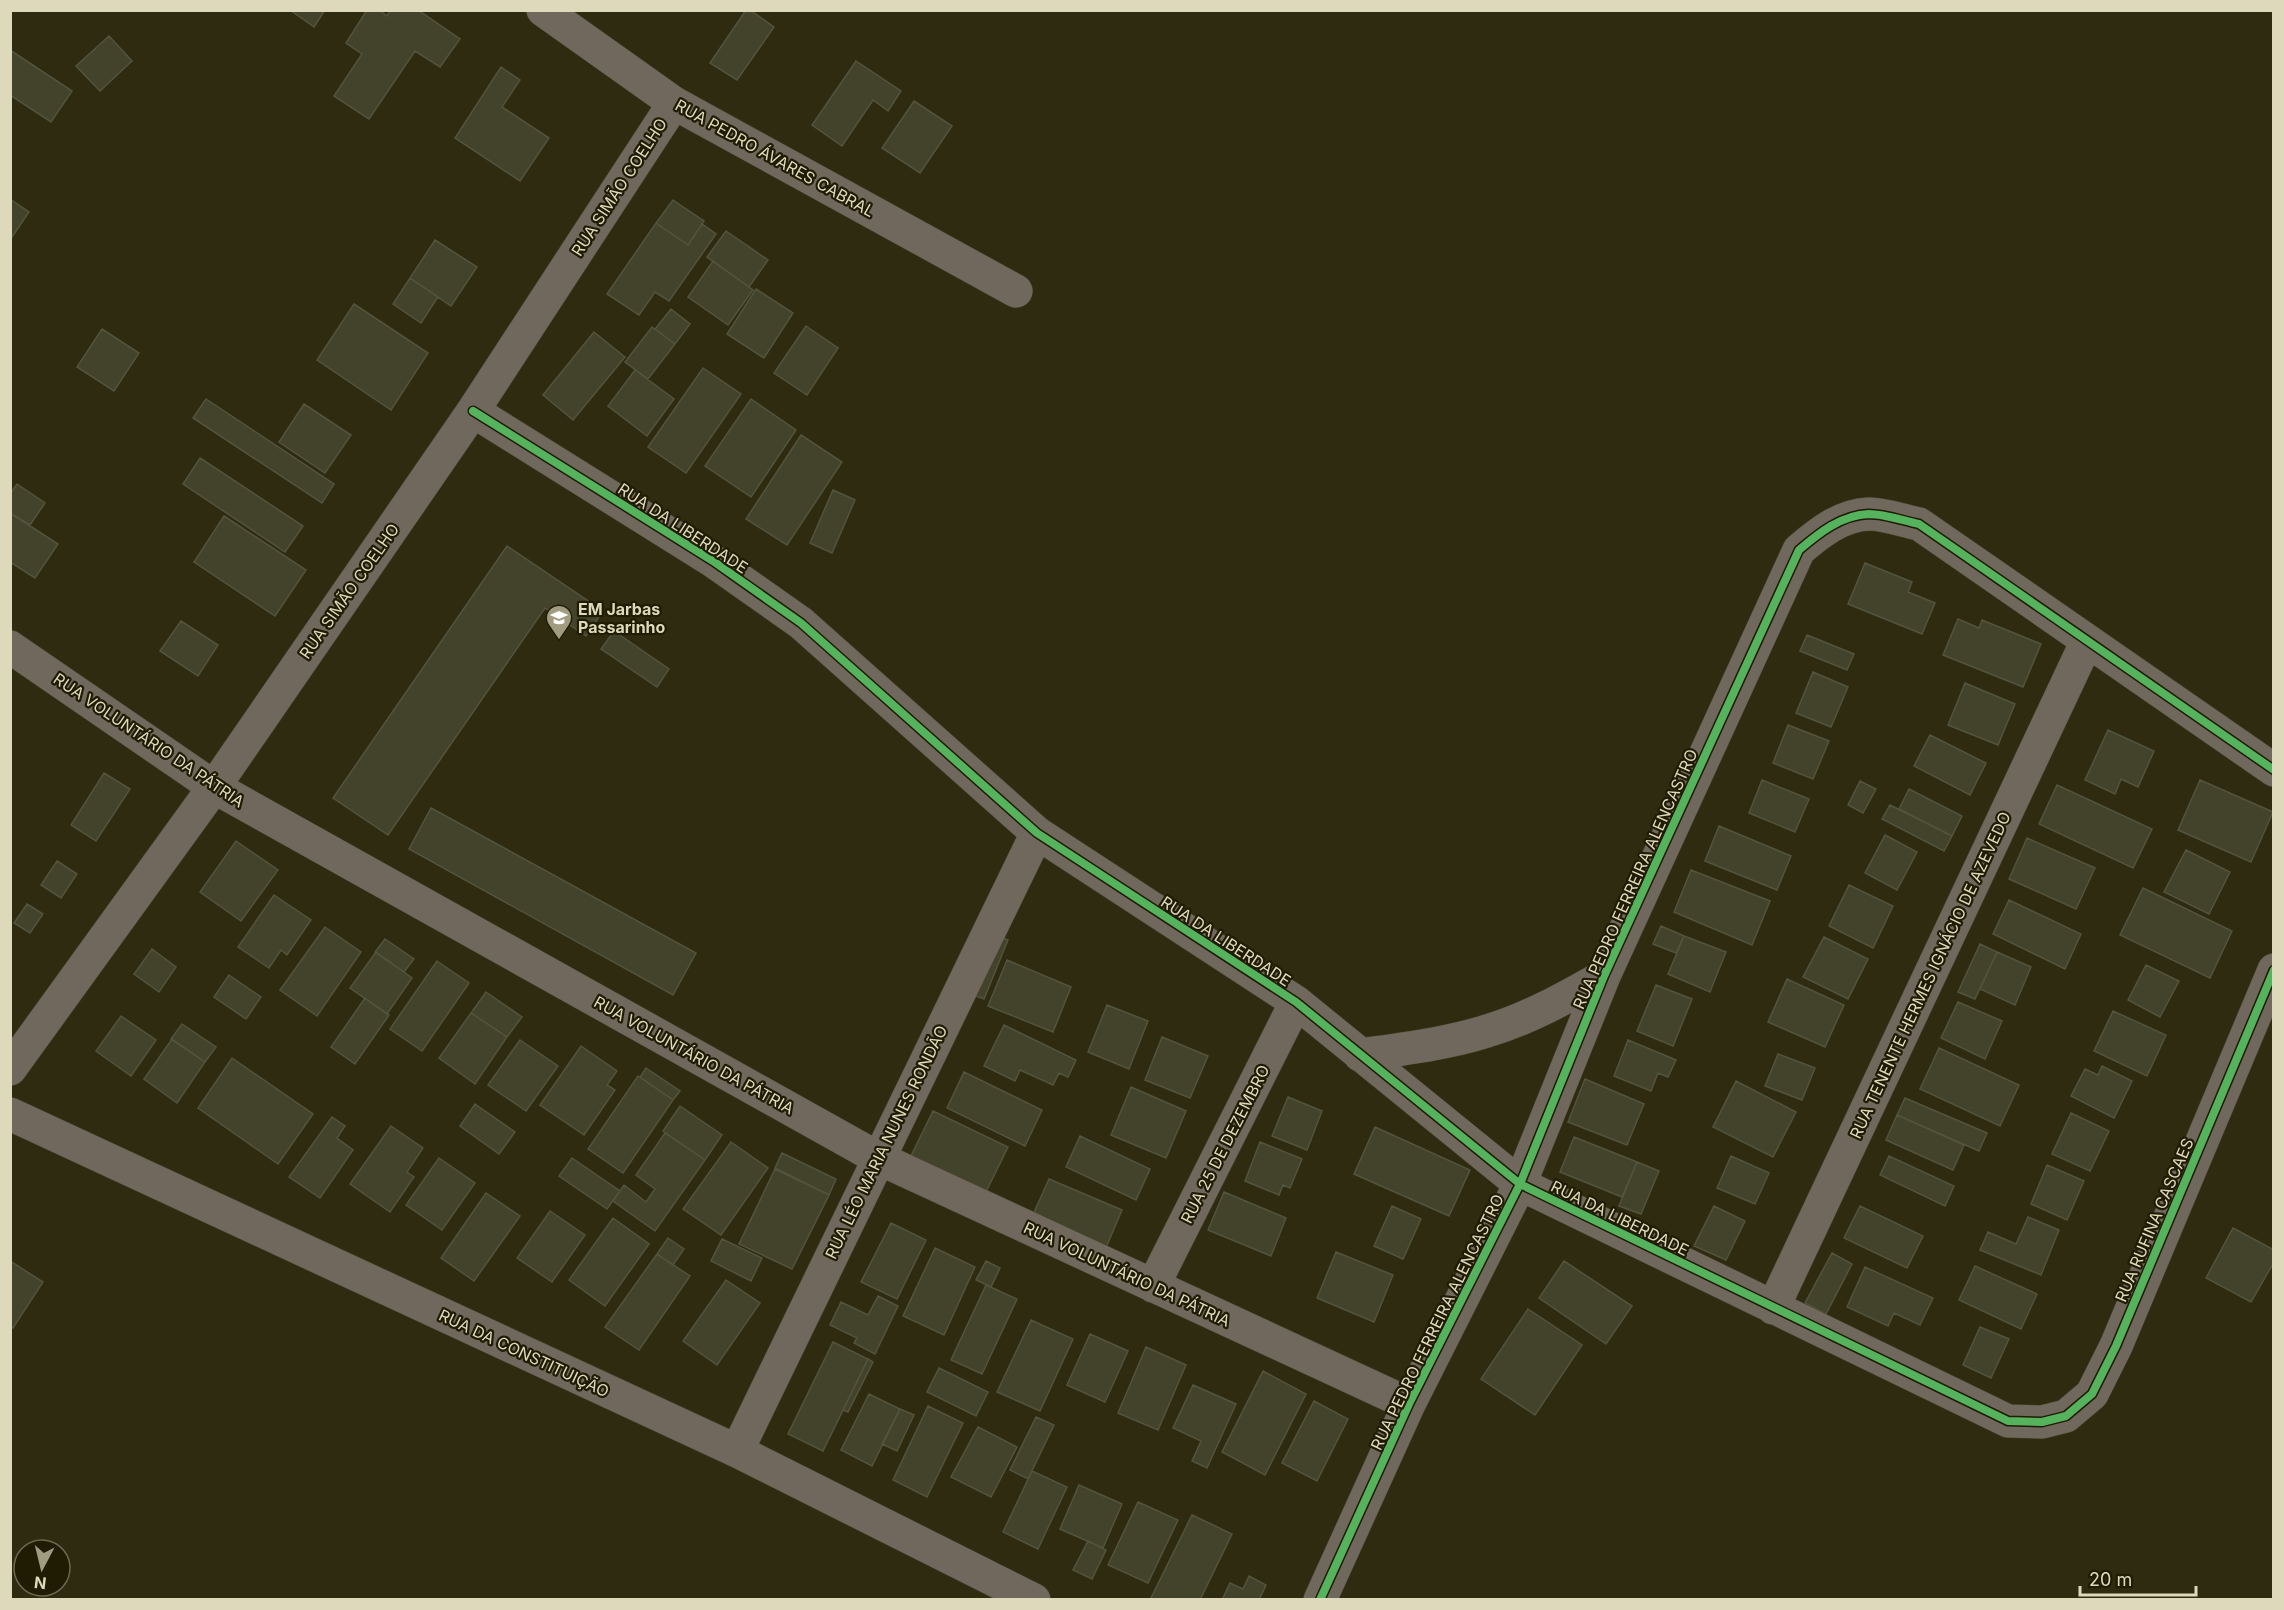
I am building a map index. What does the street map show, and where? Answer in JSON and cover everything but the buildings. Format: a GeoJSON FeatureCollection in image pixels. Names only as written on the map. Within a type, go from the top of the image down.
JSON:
{"type":"FeatureCollection","features":[{"type":"Feature","properties":{"kind":"street","name":"RUA PEDRO ÁVARES CABRAL"},"geometry":{"type":"LineString","coordinates":[[543,10],[674,103],[1016,291]]}},
{"type":"Feature","properties":{"kind":"street","name":"RUA SIMÃO COELHO"},"geometry":{"type":"LineString","coordinates":[[10,1069],[214,787],[473,411],[674,103]]}},
{"type":"Feature","properties":{"kind":"street","name":"RUA DA LIBERDADE"},"geometry":{"type":"LineString","coordinates":[[473,411],[713,561],[801,623],[1037,833],[1296,1002],[1520,1184],[2008,1421]]}},
{"type":"Feature","properties":{"kind":"street","name":"RUA PEDRO FERREIRA ALENCASTRO"},"geometry":{"type":"LineString","coordinates":[[1320,1599],[1409,1404],[1520,1184],[1604,976],[1799,550],[1824,529],[1846,519],[1869,514],[1919,524],[2087,641]]}},
{"type":"Feature","properties":{"kind":"street"},"geometry":{"type":"LineString","coordinates":[[2087,641],[2274,770]]}},
{"type":"Feature","properties":{"kind":"street","name":"RUA TENENTE HERMES IGNÁCIO DE AZEVEDO"},"geometry":{"type":"LineString","coordinates":[[1773,1308],[2087,641]]}},
{"type":"Feature","properties":{"kind":"street","name":"RUA VOLUNTÁRIO DA PÁTRIA"},"geometry":{"type":"LineString","coordinates":[[10,647],[214,787],[878,1158],[1409,1404]]}},
{"type":"Feature","properties":{"kind":"street","name":"RUA LÉO MARIA NUNES RONDÃO"},"geometry":{"type":"LineString","coordinates":[[737,1451],[1037,833]]}},
{"type":"Feature","properties":{"kind":"street","name":"RUA RUFINA CASCAES"},"geometry":{"type":"LineString","coordinates":[[2008,1421],[2042,1422],[2066,1416],[2092,1394],[2116,1346],[2274,970]]}},
{"type":"Feature","properties":{"kind":"street"},"geometry":{"type":"LineString","coordinates":[[1360,1055],[1412,1048],[1488,1031],[1560,1001],[1604,976]]}},
{"type":"Feature","properties":{"kind":"street","name":"RUA 25 DE DEZEMBRO"},"geometry":{"type":"LineString","coordinates":[[1154,1286],[1296,1002]]}},
{"type":"Feature","properties":{"kind":"street","name":"RUA DA CONSTITUIÇÃO"},"geometry":{"type":"LineString","coordinates":[[10,1114],[737,1451],[1034,1599]]}},
{"type":"Feature","properties":{"kind":"cycle path"},"geometry":{"type":"LineString","coordinates":[[473,411],[713,561],[801,623],[1037,833],[1296,1002],[1520,1184],[2008,1421],[2042,1422],[2066,1416],[2092,1394],[2116,1346],[2274,970]]}},
{"type":"Feature","properties":{"kind":"cycle path"},"geometry":{"type":"LineString","coordinates":[[1320,1600],[1409,1404],[1520,1184],[1604,976],[1799,550],[1831,526],[1859,515],[1881,515],[1919,524],[2274,770]]}},
{"type":"Feature","properties":{"kind":"place","name":"EM Jarbas Passarinho"},"geometry":{"type":"Point","coordinates":[559,641]}}]}
